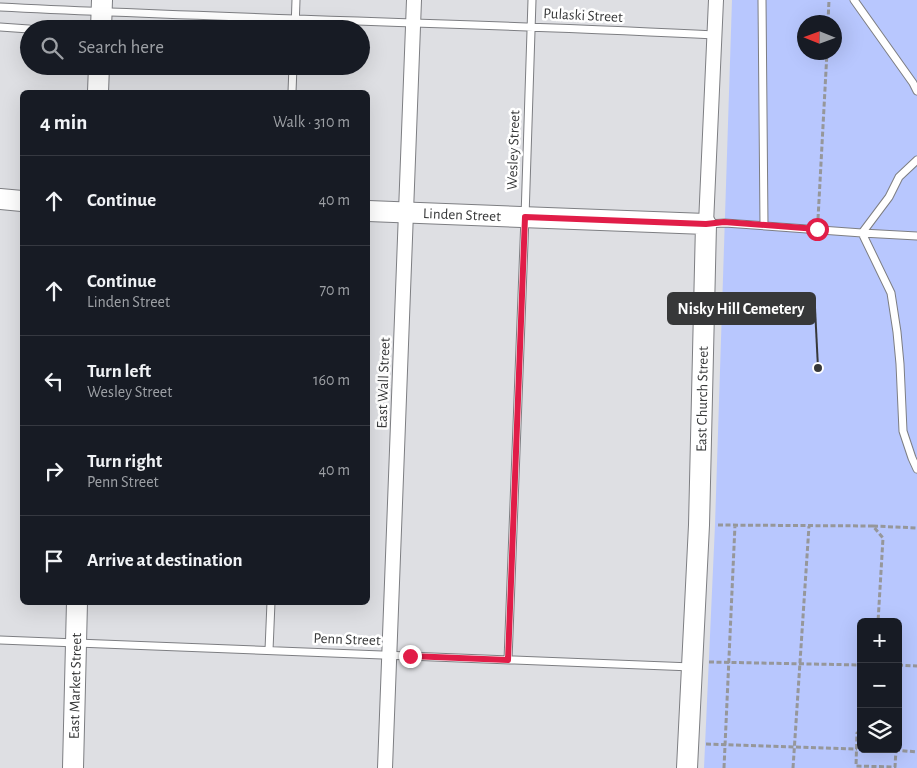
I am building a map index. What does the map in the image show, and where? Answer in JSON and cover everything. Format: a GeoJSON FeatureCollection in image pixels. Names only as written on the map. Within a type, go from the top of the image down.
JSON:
{"type":"FeatureCollection","features":[{"type":"Feature","properties":{"kind":"street","name":"East Wall Street"},"geometry":{"type":"LineString","coordinates":[[385,768],[414,0]]}},
{"type":"Feature","properties":{"kind":"street","name":"East Church Street"},"geometry":{"type":"LineString","coordinates":[[686,768],[699,525],[706,224],[716,0]]}},
{"type":"Feature","properties":{"kind":"street"},"geometry":{"type":"LineString","coordinates":[[98,90],[99,75]]}},
{"type":"Feature","properties":{"kind":"street"},"geometry":{"type":"LineString","coordinates":[[0,199],[20,201]]}},
{"type":"Feature","properties":{"kind":"street","name":"Linden Street"},"geometry":{"type":"LineString","coordinates":[[370,211],[706,224]]}},
{"type":"Feature","properties":{"kind":"street","name":"East Market Street"},"geometry":{"type":"LineString","coordinates":[[74,768],[77,605]]}},
{"type":"Feature","properties":{"kind":"lane"},"geometry":{"type":"LineString","coordinates":[[295,19],[296,0]]}},
{"type":"Feature","properties":{"kind":"lane","name":"Wesley Street"},"geometry":{"type":"LineString","coordinates":[[508,660],[532,0]]}},
{"type":"Feature","properties":{"kind":"lane"},"geometry":{"type":"LineString","coordinates":[[762,0],[764,225]]}},
{"type":"Feature","properties":{"kind":"lane"},"geometry":{"type":"LineString","coordinates":[[854,0],[917,91]]}},
{"type":"Feature","properties":{"kind":"lane","name":"Pulaski Street"},"geometry":{"type":"LineString","coordinates":[[0,7],[102,14],[319,20]]}},
{"type":"Feature","properties":{"kind":"lane","name":"Pulaski Street"},"geometry":{"type":"LineString","coordinates":[[370,22],[715,35]]}},
{"type":"Feature","properties":{"kind":"lane"},"geometry":{"type":"LineString","coordinates":[[0,27],[20,28]]}},
{"type":"Feature","properties":{"kind":"lane"},"geometry":{"type":"LineString","coordinates":[[292,90],[293,75]]}},
{"type":"Feature","properties":{"kind":"lane"},"geometry":{"type":"LineString","coordinates":[[862,233],[889,197],[899,177],[917,160]]}},
{"type":"Feature","properties":{"kind":"lane"},"geometry":{"type":"LineString","coordinates":[[706,224],[724,222],[917,236]]}},
{"type":"Feature","properties":{"kind":"lane"},"geometry":{"type":"LineString","coordinates":[[862,233],[891,293],[900,364],[903,431],[917,469]]}},
{"type":"Feature","properties":{"kind":"lane"},"geometry":{"type":"LineString","coordinates":[[269,650],[271,605]]}},
{"type":"Feature","properties":{"kind":"lane","name":"Penn Street"},"geometry":{"type":"LineString","coordinates":[[0,640],[692,667]]}},
{"type":"Feature","properties":{"kind":"path"},"geometry":{"type":"LineString","coordinates":[[828,15],[829,0]]}},
{"type":"Feature","properties":{"kind":"path"},"geometry":{"type":"LineString","coordinates":[[817,229],[827,60]]}},
{"type":"Feature","properties":{"kind":"path"},"geometry":{"type":"LineString","coordinates":[[699,525],[917,528]]}},
{"type":"Feature","properties":{"kind":"path"},"geometry":{"type":"LineString","coordinates":[[724,768],[735,525]]}},
{"type":"Feature","properties":{"kind":"path"},"geometry":{"type":"LineString","coordinates":[[793,768],[809,526]]}},
{"type":"Feature","properties":{"kind":"path"},"geometry":{"type":"LineString","coordinates":[[873,526],[883,538],[878,618]]}},
{"type":"Feature","properties":{"kind":"path"},"geometry":{"type":"LineString","coordinates":[[692,667],[708,662],[857,664]]}},
{"type":"Feature","properties":{"kind":"path"},"geometry":{"type":"LineString","coordinates":[[902,665],[917,666]]}},
{"type":"Feature","properties":{"kind":"path"},"geometry":{"type":"LineString","coordinates":[[857,732],[856,766],[895,767],[896,753]]}},
{"type":"Feature","properties":{"kind":"path"},"geometry":{"type":"LineString","coordinates":[[688,744],[856,749]]}},
{"type":"Feature","properties":{"kind":"path"},"geometry":{"type":"LineString","coordinates":[[902,751],[917,752]]}},
{"type":"Feature","properties":{"kind":"shaded area"},"geometry":{"type":"Polygon","coordinates":[[[732,0],[917,0],[917,768],[704,768],[715,525],[732,0]]]}},
{"type":"Feature","properties":{"kind":"place","name":"Nisky Hill Cemetery"},"geometry":{"type":"Point","coordinates":[818,368]}},
{"type":"Feature","properties":{"kind":"route"},"geometry":{"type":"LineString","coordinates":[[410,656],[508,660],[525,217],[706,224],[724,222],[817,229]]}}]}
